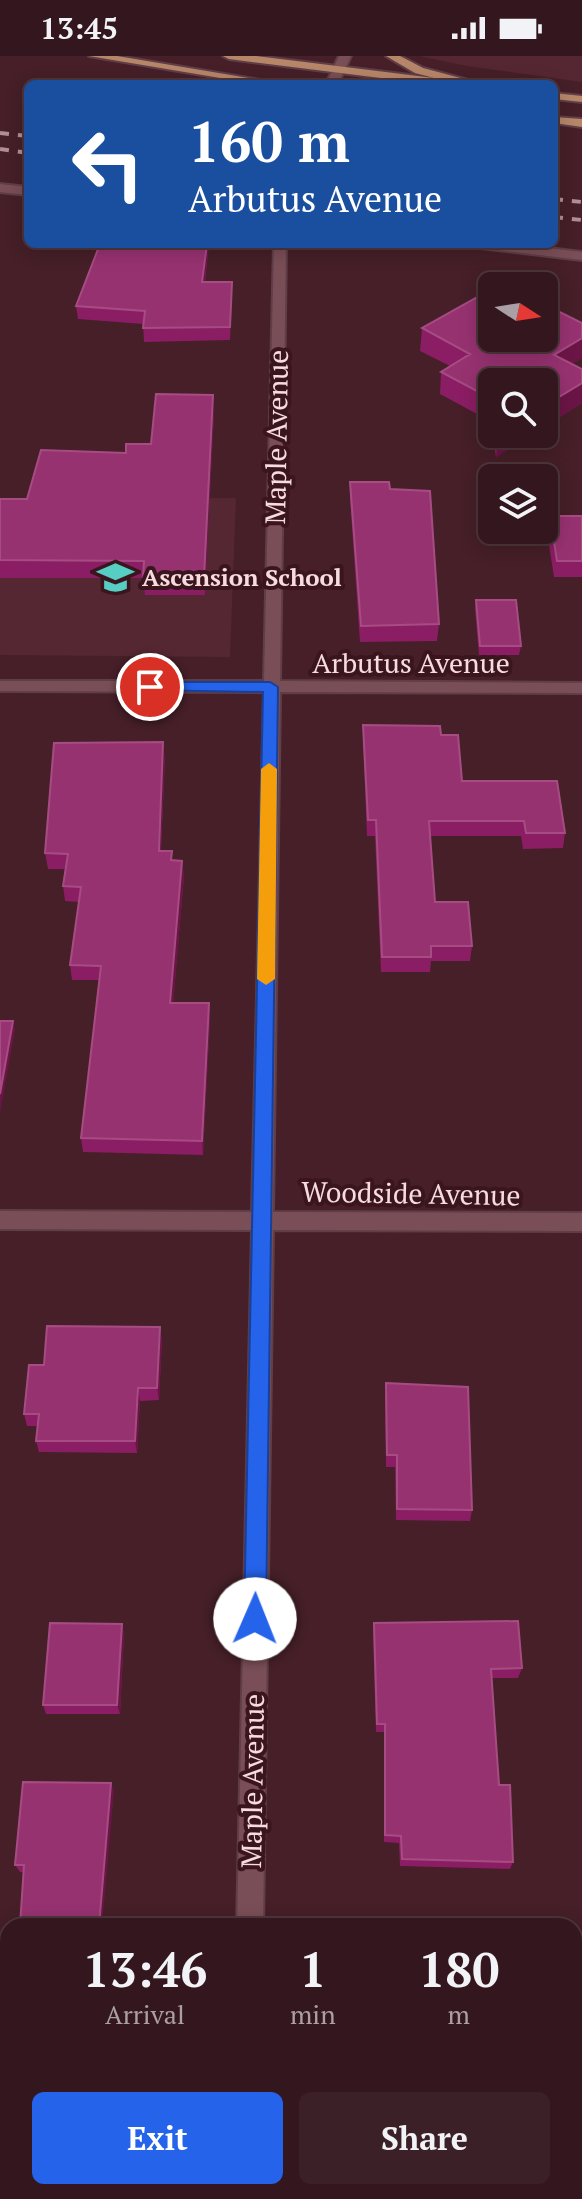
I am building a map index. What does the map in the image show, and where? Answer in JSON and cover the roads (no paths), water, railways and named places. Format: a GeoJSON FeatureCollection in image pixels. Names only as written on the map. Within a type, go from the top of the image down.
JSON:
{"type":"FeatureCollection","features":[{"type":"Feature","properties":{"kind":"main road"},"geometry":{"type":"LineString","coordinates":[[95,56],[252,80]]}},
{"type":"Feature","properties":{"kind":"main road"},"geometry":{"type":"LineString","coordinates":[[229,56],[421,80]]}},
{"type":"Feature","properties":{"kind":"main road"},"geometry":{"type":"LineString","coordinates":[[392,56],[419,71],[459,80]]}},
{"type":"Feature","properties":{"kind":"main road"},"geometry":{"type":"LineString","coordinates":[[558,96],[582,99]]}},
{"type":"Feature","properties":{"kind":"main road"},"geometry":{"type":"LineString","coordinates":[[558,120],[582,123]]}},
{"type":"Feature","properties":{"kind":"street"},"geometry":{"type":"LineString","coordinates":[[334,80],[345,56]]}},
{"type":"Feature","properties":{"kind":"street"},"geometry":{"type":"LineString","coordinates":[[0,188],[24,191]]}},
{"type":"Feature","properties":{"kind":"street","name":"Maple Avenue"},"geometry":{"type":"LineString","coordinates":[[250,1918],[280,248]]}},
{"type":"Feature","properties":{"kind":"street"},"geometry":{"type":"LineString","coordinates":[[515,248],[582,256]]}},
{"type":"Feature","properties":{"kind":"street","name":"Arbutus Avenue"},"geometry":{"type":"LineString","coordinates":[[0,686],[582,688]]}},
{"type":"Feature","properties":{"kind":"street","name":"Woodside Avenue"},"geometry":{"type":"LineString","coordinates":[[0,1220],[582,1222]]}},
{"type":"Feature","properties":{"kind":"railway"},"geometry":{"type":"LineString","coordinates":[[0,133],[24,136]]}},
{"type":"Feature","properties":{"kind":"railway"},"geometry":{"type":"LineString","coordinates":[[0,149],[24,152]]}},
{"type":"Feature","properties":{"kind":"railway"},"geometry":{"type":"LineString","coordinates":[[558,199],[582,202]]}},
{"type":"Feature","properties":{"kind":"railway"},"geometry":{"type":"LineString","coordinates":[[558,217],[582,220]]}},
{"type":"Feature","properties":{"kind":"place","name":"Ascension School"},"geometry":{"type":"Point","coordinates":[116,577]}}]}
